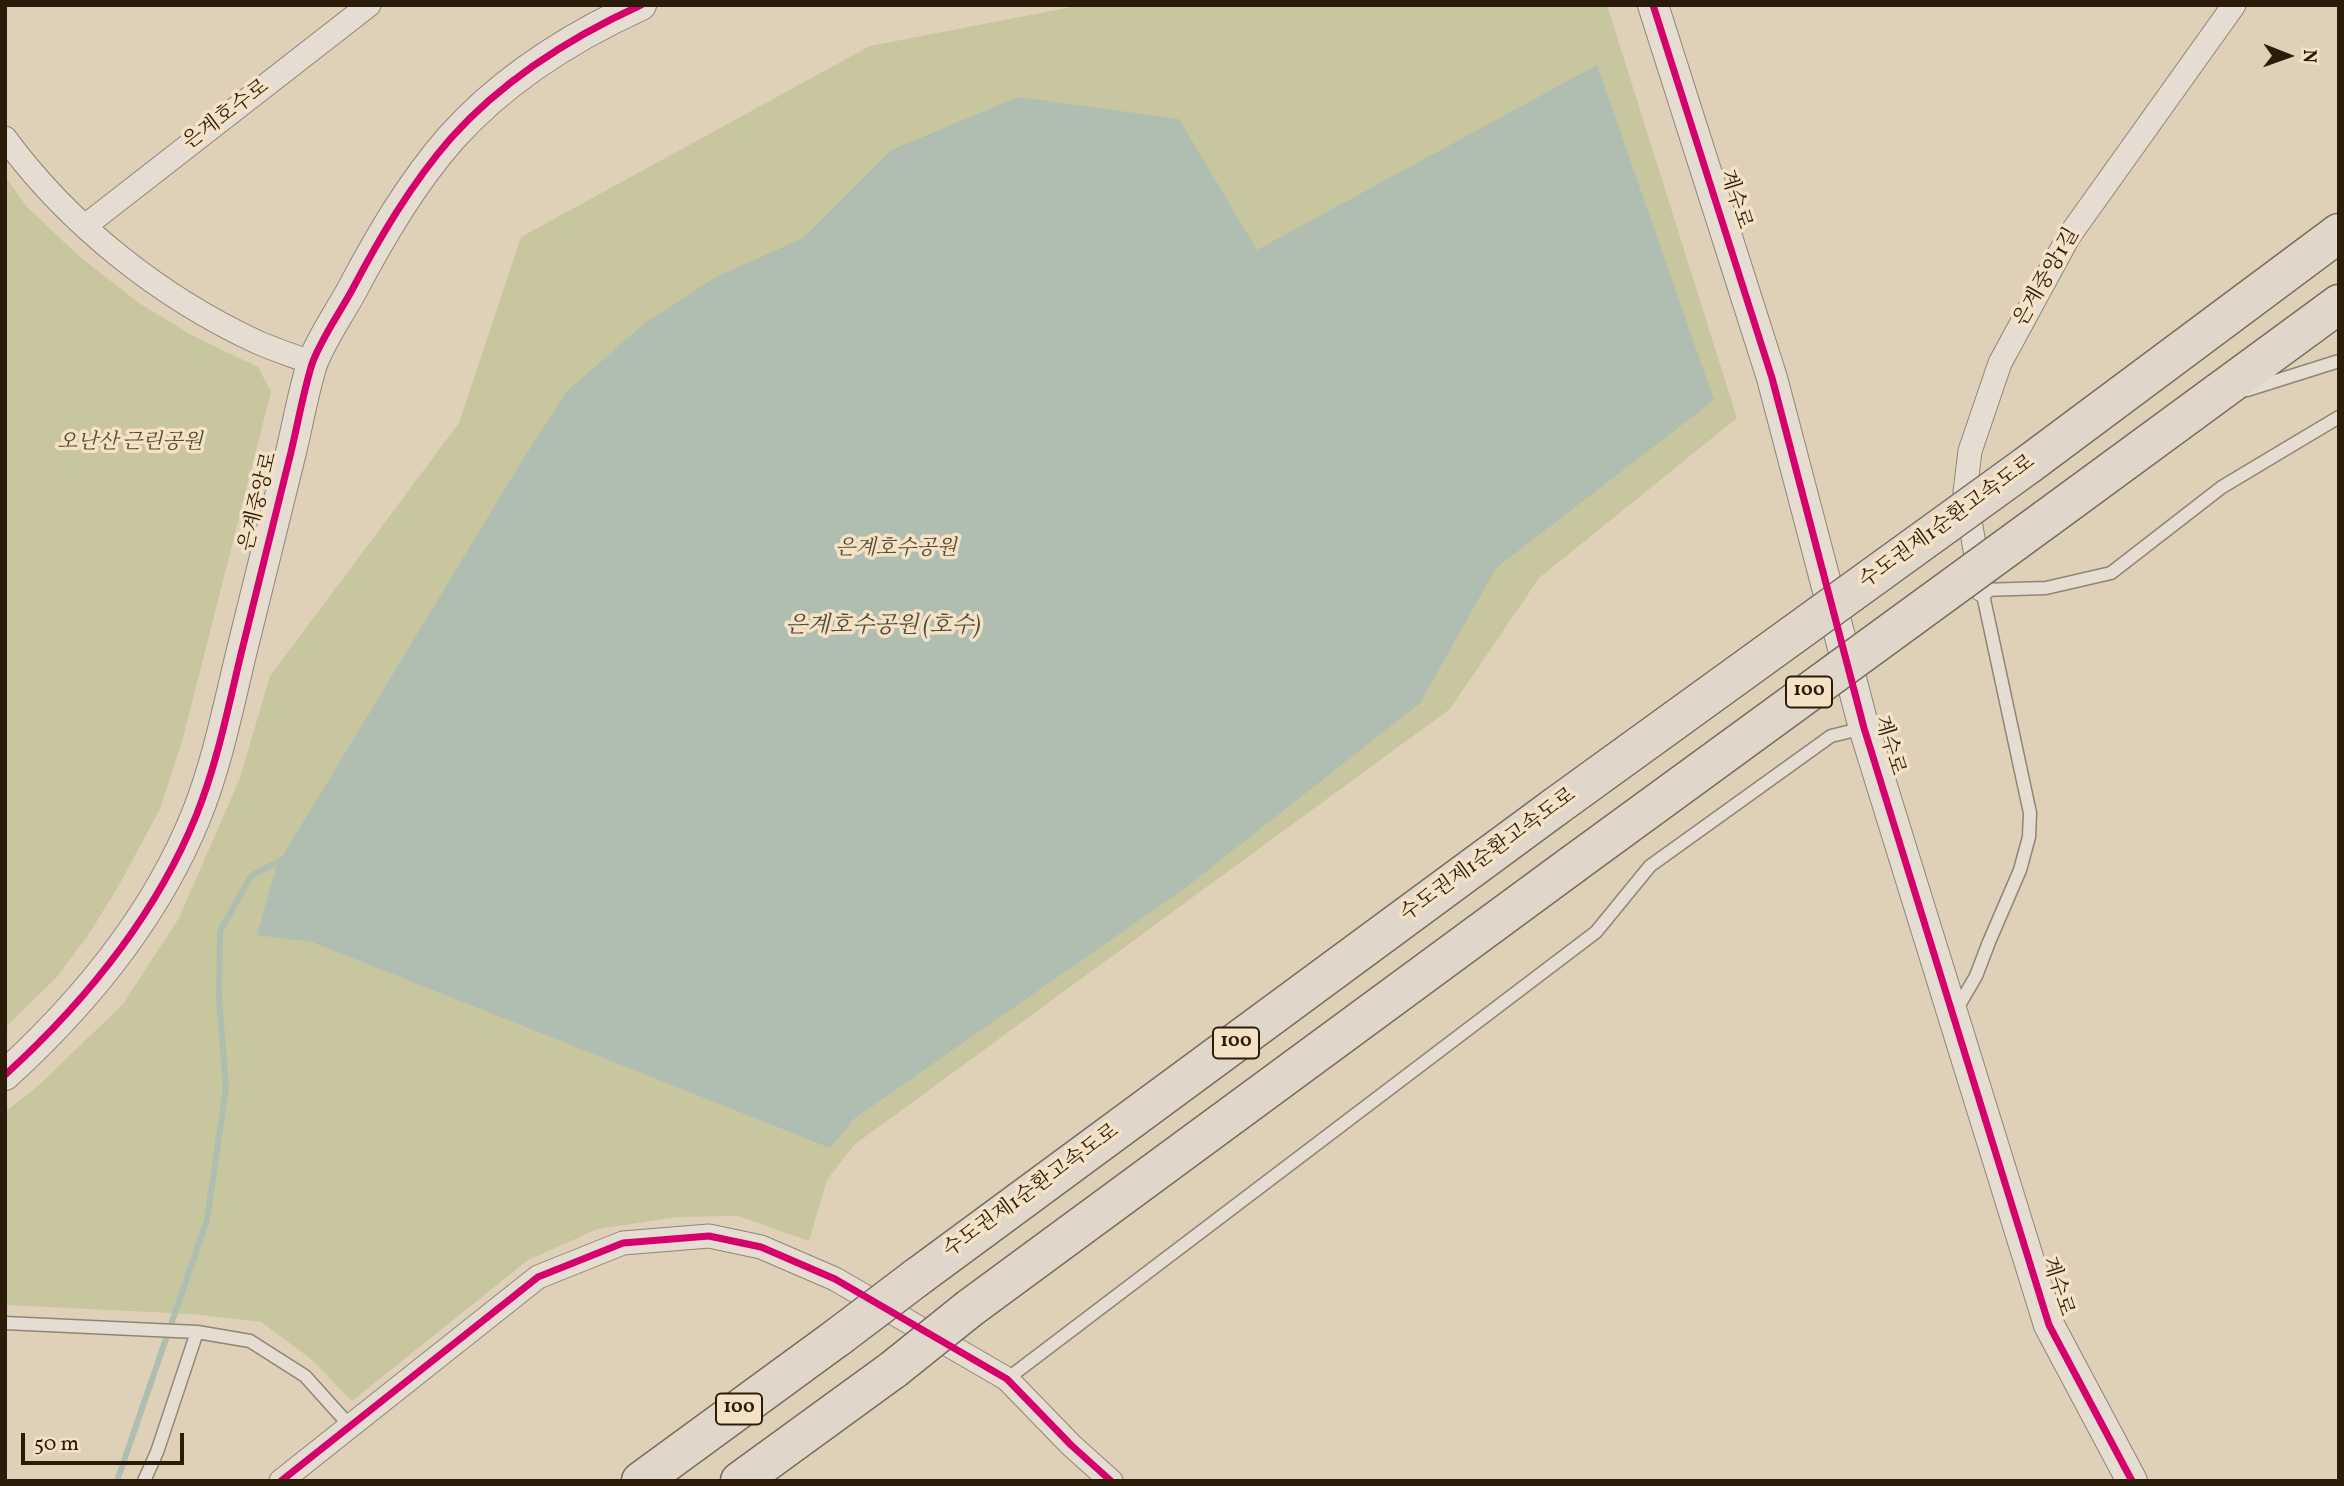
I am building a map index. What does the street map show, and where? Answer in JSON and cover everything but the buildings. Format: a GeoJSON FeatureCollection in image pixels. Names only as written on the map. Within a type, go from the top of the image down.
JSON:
{"type":"FeatureCollection","features":[{"type":"Feature","properties":{"kind":"highway","name":"수도권제1순환고속도로"},"geometry":{"type":"LineString","coordinates":[[641,1481],[1555,807],[2029,464],[2339,233]]}},
{"type":"Feature","properties":{"kind":"highway","name":"100"},"geometry":{"type":"LineString","coordinates":[[740,1481],[894,1369],[970,1308],[2339,304]]}},
{"type":"Feature","properties":{"kind":"street","name":"은계호수로"},"geometry":{"type":"LineString","coordinates":[[85,226],[369,5]]}},
{"type":"Feature","properties":{"kind":"street","name":"은계중앙로"},"geometry":{"type":"LineString","coordinates":[[5,1075],[47,1037],[115,958],[163,882],[196,816],[224,725],[313,363],[368,260],[404,201],[451,139],[487,102],[568,44],[641,5]]}},
{"type":"Feature","properties":{"kind":"street","name":"계수로"},"geometry":{"type":"LineString","coordinates":[[1653,5],[1772,378],[1864,728],[2049,1325],[2132,1481]]}},
{"type":"Feature","properties":{"kind":"street","name":"은계중앙1길"},"geometry":{"type":"LineString","coordinates":[[1982,590],[1965,492],[1970,451],[2000,363],[2069,236],[2234,5]]}},
{"type":"Feature","properties":{"kind":"street"},"geometry":{"type":"LineString","coordinates":[[5,138],[36,176],[85,226],[138,271],[201,313],[259,343],[313,363]]}},
{"type":"Feature","properties":{"kind":"street"},"geometry":{"type":"LineString","coordinates":[[281,1481],[538,1277],[623,1243],[709,1236],[761,1247],[835,1279],[1007,1380],[1071,1446],[1111,1481]]}},
{"type":"Feature","properties":{"kind":"lane"},"geometry":{"type":"LineString","coordinates":[[2203,404],[2339,361]]}},
{"type":"Feature","properties":{"kind":"lane"},"geometry":{"type":"LineString","coordinates":[[1952,1016],[1976,976],[2020,870],[2029,837],[2031,813],[1982,590],[2046,588],[2111,573],[2222,487],[2339,417]]}},
{"type":"Feature","properties":{"kind":"lane"},"geometry":{"type":"LineString","coordinates":[[1007,1380],[1595,932],[1650,866],[1831,736],[1864,728]]}},
{"type":"Feature","properties":{"kind":"lane"},"geometry":{"type":"LineString","coordinates":[[5,1323],[193,1332],[250,1341],[305,1376],[350,1426]]}},
{"type":"Feature","properties":{"kind":"lane"},"geometry":{"type":"LineString","coordinates":[[144,1481],[157,1452],[193,1332]]}},
{"type":"Feature","properties":{"kind":"green space","name":"은계호수공원 (호수)"},"geometry":{"type":"Polygon","coordinates":[[[1082,5],[1607,5],[1737,418],[1539,578],[1450,709],[854,1145],[827,1180],[809,1241],[738,1216],[677,1217],[598,1229],[528,1260],[352,1401],[311,1359],[261,1322],[192,1314],[5,1305],[5,1112],[38,1086],[123,1004],[179,918],[240,778],[270,676],[459,423],[521,237],[870,46],[1082,5]]]}},
{"type":"Feature","properties":{"kind":"green space","name":"오난산 근린공원"},"geometry":{"type":"Polygon","coordinates":[[[5,176],[27,207],[81,258],[139,303],[193,336],[258,367],[271,392],[183,738],[160,809],[89,934],[56,978],[5,1028],[5,176]]]}},
{"type":"Feature","properties":{"kind":"water","name":"은계호수공원 (호수)"},"geometry":{"type":"Polygon","coordinates":[[[1597,65],[1714,400],[1496,568],[1420,703],[1184,889],[855,1118],[830,1148],[312,942],[257,935],[276,867],[567,391],[645,323],[716,277],[803,238],[891,150],[1018,97],[1179,119],[1257,250],[1597,65]]]}},
{"type":"Feature","properties":{"kind":"waterway"},"geometry":{"type":"LineString","coordinates":[[117,1481],[207,1220],[226,1087],[219,998],[220,931],[251,876],[281,860]]}},
{"type":"Feature","properties":{"kind":"cycle path"},"geometry":{"type":"LineString","coordinates":[[5,1075],[63,1018],[115,956],[160,889],[196,816],[216,756],[312,364],[385,231],[436,156],[492,98],[564,46],[641,5]]}},
{"type":"Feature","properties":{"kind":"cycle path"},"geometry":{"type":"LineString","coordinates":[[1653,5],[1772,378],[1864,728],[2049,1325],[2132,1481]]}},
{"type":"Feature","properties":{"kind":"cycle path"},"geometry":{"type":"LineString","coordinates":[[281,1481],[538,1277],[623,1243],[709,1236],[761,1247],[835,1279],[1007,1379],[1071,1445],[1111,1481]]}},
{"type":"Feature","properties":{"kind":"park label","name":"은계호수공원"},"geometry":{"type":"Point","coordinates":[896,550]}}]}
